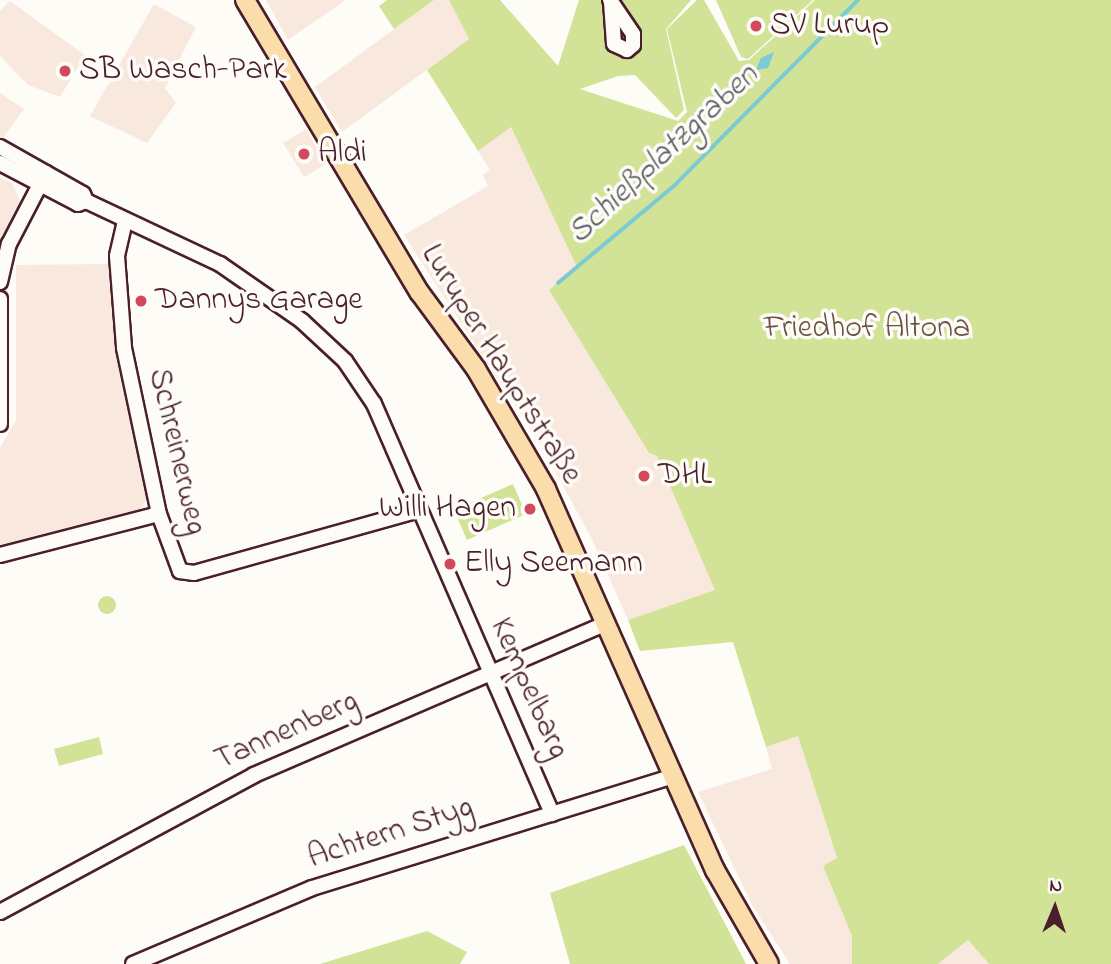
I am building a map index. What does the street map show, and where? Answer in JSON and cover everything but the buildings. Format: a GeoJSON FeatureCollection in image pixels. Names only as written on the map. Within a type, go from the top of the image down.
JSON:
{"type":"FeatureCollection","features":[{"type":"Feature","properties":{"kind":"main road","name":"Luruper Hauptstraße"},"geometry":{"type":"LineString","coordinates":[[244,0],[420,293],[490,393],[546,489],[715,870],[769,964]]}},
{"type":"Feature","properties":{"kind":"street"},"geometry":{"type":"LineString","coordinates":[[0,147],[43,179]]}},
{"type":"Feature","properties":{"kind":"street"},"geometry":{"type":"LineString","coordinates":[[0,163],[43,179]]}},
{"type":"Feature","properties":{"kind":"street"},"geometry":{"type":"LineString","coordinates":[[0,282],[9,244],[43,179]]}},
{"type":"Feature","properties":{"kind":"street","name":"Kempelbarg"},"geometry":{"type":"LineString","coordinates":[[43,179],[83,194],[86,201],[125,221],[220,264],[323,338],[365,387],[552,814]]}},
{"type":"Feature","properties":{"kind":"street","name":"Schreinerweg"},"geometry":{"type":"LineString","coordinates":[[125,221],[117,256],[119,314],[159,514],[176,567],[186,574],[419,510]]}},
{"type":"Feature","properties":{"kind":"street"},"geometry":{"type":"LineString","coordinates":[[0,299],[0,424]]}},
{"type":"Feature","properties":{"kind":"street"},"geometry":{"type":"LineString","coordinates":[[0,555],[159,514]]}},
{"type":"Feature","properties":{"kind":"street","name":"Tannenberg"},"geometry":{"type":"LineString","coordinates":[[0,912],[254,775],[607,623]]}},
{"type":"Feature","properties":{"kind":"street","name":"Achtern Styg"},"geometry":{"type":"LineString","coordinates":[[133,964],[312,888],[673,776]]}},
{"type":"Feature","properties":{"kind":"shaded area"},"geometry":{"type":"Polygon","coordinates":[[[266,0],[346,0],[288,40],[266,0]]]}},
{"type":"Feature","properties":{"kind":"shaded area"},"geometry":{"type":"Polygon","coordinates":[[[434,0],[449,0],[469,39],[342,132],[315,87],[434,0]]]}},
{"type":"Feature","properties":{"kind":"shaded area"},"geometry":{"type":"Polygon","coordinates":[[[10,1],[85,55],[60,97],[28,85],[0,56],[0,11],[10,1]]]}},
{"type":"Feature","properties":{"kind":"shaded area"},"geometry":{"type":"Polygon","coordinates":[[[154,4],[196,27],[165,88],[176,103],[147,143],[90,116],[154,4]]]}},
{"type":"Feature","properties":{"kind":"shaded area"},"geometry":{"type":"Polygon","coordinates":[[[0,93],[24,109],[2,139],[0,138],[0,93]]]}},
{"type":"Feature","properties":{"kind":"shaded area"},"geometry":{"type":"Polygon","coordinates":[[[511,127],[577,267],[549,290],[649,453],[657,456],[716,590],[628,620],[591,537],[543,449],[404,235],[488,186],[483,175],[490,170],[478,151],[511,127]]]}},
{"type":"Feature","properties":{"kind":"shaded area","name":"Aldi"},"geometry":{"type":"Polygon","coordinates":[[[306,129],[326,164],[304,177],[283,143],[306,129]]]}},
{"type":"Feature","properties":{"kind":"shaded area"},"geometry":{"type":"Polygon","coordinates":[[[0,178],[12,183],[21,203],[0,239],[0,178]]]}},
{"type":"Feature","properties":{"kind":"shaded area"},"geometry":{"type":"Polygon","coordinates":[[[109,264],[117,356],[148,497],[140,510],[0,546],[0,448],[16,420],[16,265],[109,264]]]}},
{"type":"Feature","properties":{"kind":"shaded area"},"geometry":{"type":"Polygon","coordinates":[[[798,736],[837,859],[823,866],[852,936],[852,964],[790,964],[752,905],[698,792],[772,769],[766,747],[798,736]]]}},
{"type":"Feature","properties":{"kind":"shaded area"},"geometry":{"type":"Polygon","coordinates":[[[968,940],[989,964],[938,964],[968,940]]]}},
{"type":"Feature","properties":{"kind":"green space"},"geometry":{"type":"Polygon","coordinates":[[[387,0],[434,0],[394,29],[379,6],[387,0]]]}},
{"type":"Feature","properties":{"kind":"green space","name":"Friedhof Altona"},"geometry":{"type":"Polygon","coordinates":[[[449,0],[500,0],[558,66],[579,0],[691,0],[666,29],[684,110],[676,118],[635,75],[618,76],[580,89],[678,121],[687,112],[667,29],[697,0],[704,0],[739,61],[749,60],[815,0],[1111,0],[1111,964],[989,964],[968,940],[938,964],[852,964],[852,936],[823,866],[837,858],[798,736],[766,747],[733,642],[640,651],[628,620],[715,590],[657,456],[649,453],[549,290],[577,267],[511,127],[478,151],[427,70],[469,39],[449,0]]]}},
{"type":"Feature","properties":{"kind":"green space","name":"SV Lurup"},"geometry":{"type":"Polygon","coordinates":[[[716,0],[813,0],[748,59],[741,57],[716,0]]]}},
{"type":"Feature","properties":{"kind":"green space"},"geometry":{"type":"Polygon","coordinates":[[[513,484],[526,514],[467,540],[454,510],[513,484]]]}},
{"type":"Feature","properties":{"kind":"green space"},"geometry":{"type":"Polygon","coordinates":[[[107,596],[115,601],[116,605],[111,613],[107,614],[99,609],[98,605],[103,597],[107,596]]]}},
{"type":"Feature","properties":{"kind":"green space"},"geometry":{"type":"Polygon","coordinates":[[[99,737],[103,754],[59,766],[54,749],[99,737]]]}},
{"type":"Feature","properties":{"kind":"green space"},"geometry":{"type":"Polygon","coordinates":[[[684,845],[746,964],[570,964],[550,893],[684,845]]]}},
{"type":"Feature","properties":{"kind":"green space"},"geometry":{"type":"Polygon","coordinates":[[[427,931],[467,952],[460,964],[320,964],[427,931]]]}},
{"type":"Feature","properties":{"kind":"water"},"geometry":{"type":"Polygon","coordinates":[[[774,52],[768,68],[756,70],[761,58],[774,52]]]}},
{"type":"Feature","properties":{"kind":"waterway","name":"Schießplatzgraben"},"geometry":{"type":"LineString","coordinates":[[558,283],[675,185],[858,0]]}},
{"type":"Feature","properties":{"kind":"place","name":"SV Lurup"},"geometry":{"type":"Point","coordinates":[756,26]}},
{"type":"Feature","properties":{"kind":"place","name":"SB Wasch-Park"},"geometry":{"type":"Point","coordinates":[65,71]}},
{"type":"Feature","properties":{"kind":"place","name":"Aldi"},"geometry":{"type":"Point","coordinates":[304,154]}},
{"type":"Feature","properties":{"kind":"place","name":"Dannys Garage"},"geometry":{"type":"Point","coordinates":[141,301]}},
{"type":"Feature","properties":{"kind":"place","name":"DHL"},"geometry":{"type":"Point","coordinates":[644,476]}},
{"type":"Feature","properties":{"kind":"place","name":"Willi Hagen"},"geometry":{"type":"Point","coordinates":[530,509]}},
{"type":"Feature","properties":{"kind":"place","name":"Elly Seemann"},"geometry":{"type":"Point","coordinates":[450,564]}}]}
